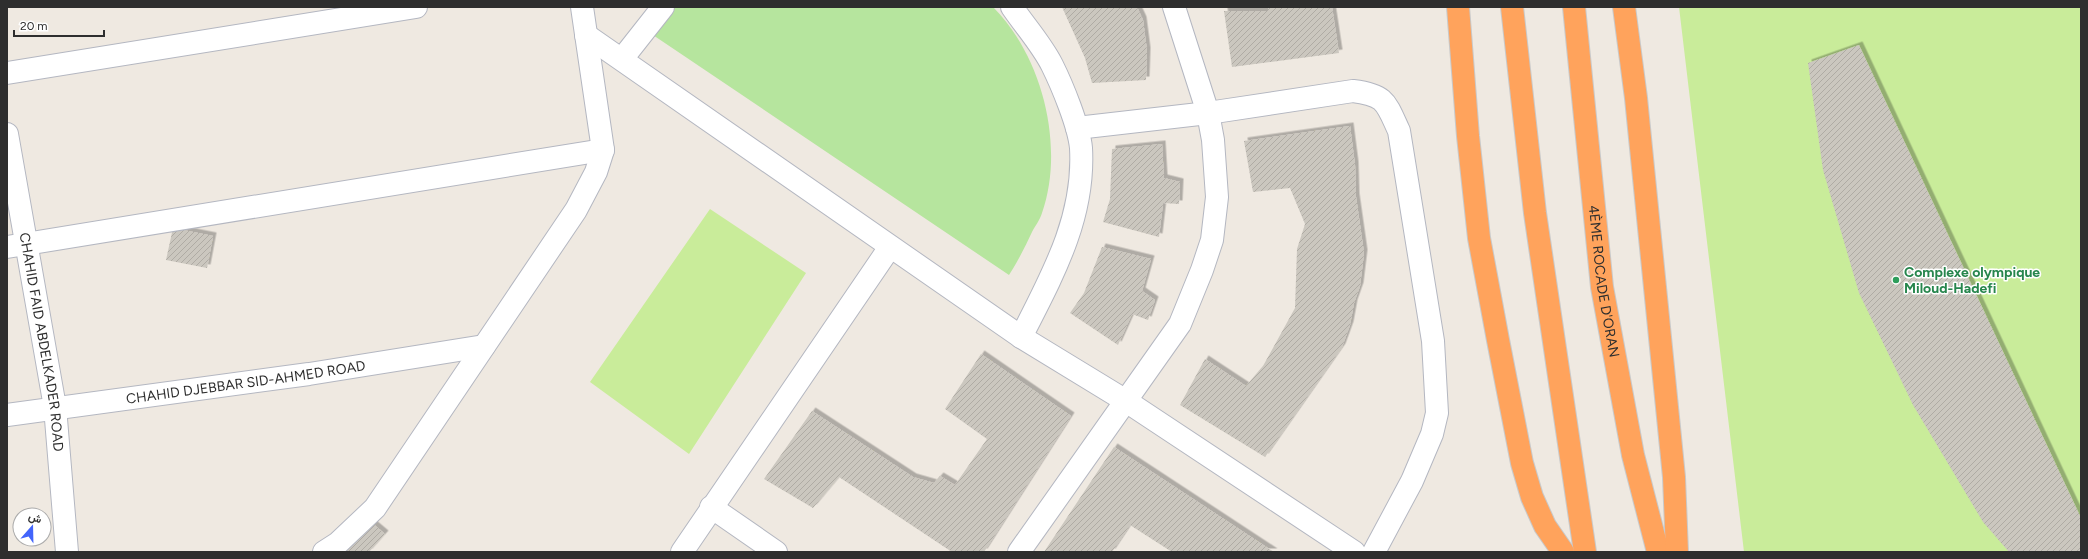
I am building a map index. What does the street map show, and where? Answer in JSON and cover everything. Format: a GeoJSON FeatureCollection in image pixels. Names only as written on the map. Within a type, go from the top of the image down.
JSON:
{"type":"FeatureCollection","features":[{"type":"Feature","properties":{"kind":"highway"},"geometry":{"type":"LineString","coordinates":[[1458,7],[1468,136],[1479,238],[1498,340],[1522,462],[1532,497],[1545,526],[1563,552]]}},
{"type":"Feature","properties":{"kind":"highway"},"geometry":{"type":"LineString","coordinates":[[1512,7],[1535,213],[1585,552]]}},
{"type":"Feature","properties":{"kind":"highway","name":"4ÈME ROCADE D'ORAN"},"geometry":{"type":"LineString","coordinates":[[1574,7],[1602,287],[1633,455],[1658,552]]}},
{"type":"Feature","properties":{"kind":"highway"},"geometry":{"type":"LineString","coordinates":[[1624,7],[1636,98],[1674,477],[1677,552]]}},
{"type":"Feature","properties":{"kind":"street"},"geometry":{"type":"LineString","coordinates":[[7,73],[416,7]]}},
{"type":"Feature","properties":{"kind":"street"},"geometry":{"type":"LineString","coordinates":[[324,552],[344,538],[375,508],[576,210],[596,172],[603,150],[582,7]]}},
{"type":"Feature","properties":{"kind":"street"},"geometry":{"type":"LineString","coordinates":[[622,59],[663,7]]}},
{"type":"Feature","properties":{"kind":"street"},"geometry":{"type":"LineString","coordinates":[[1012,7],[1051,64],[1077,128],[1081,148],[1078,202],[1057,266],[1021,337]]}},
{"type":"Feature","properties":{"kind":"street"},"geometry":{"type":"LineString","coordinates":[[1019,552],[1180,324],[1202,270],[1212,240],[1216,197],[1213,140],[1208,113],[1191,54],[1174,7]]}},
{"type":"Feature","properties":{"kind":"street"},"geometry":{"type":"LineString","coordinates":[[586,35],[1021,337],[1126,401],[1354,552]]}},
{"type":"Feature","properties":{"kind":"street"},"geometry":{"type":"LineString","coordinates":[[1077,128],[1208,113],[1353,91],[1368,93],[1384,100],[1399,131],[1434,341],[1437,413],[1432,434],[1412,481],[1374,552]]}},
{"type":"Feature","properties":{"kind":"street","name":"CHAHID FAID ABDELKADER ROAD"},"geometry":{"type":"LineString","coordinates":[[7,134],[17,246],[55,407],[67,552]]}},
{"type":"Feature","properties":{"kind":"street"},"geometry":{"type":"LineString","coordinates":[[17,246],[603,150]]}},
{"type":"Feature","properties":{"kind":"street"},"geometry":{"type":"LineString","coordinates":[[682,552],[890,247]]}},
{"type":"Feature","properties":{"kind":"street","name":"CHAHID DJEBBAR SID-AHMED ROAD"},"geometry":{"type":"LineString","coordinates":[[7,415],[55,407],[309,374],[484,346]]}},
{"type":"Feature","properties":{"kind":"street"},"geometry":{"type":"LineString","coordinates":[[711,508],[776,552]]}},
{"type":"Feature","properties":{"kind":"green space"},"geometry":{"type":"Polygon","coordinates":[[[671,7],[993,7],[1010,28],[1025,51],[1037,77],[1045,104],[1050,132],[1051,160],[1049,187],[1042,213],[1009,275],[647,31],[671,7]]]}},
{"type":"Feature","properties":{"kind":"green space","name":"Complexe olympique Miloud-Hadefi"},"geometry":{"type":"Polygon","coordinates":[[[1679,7],[2081,7],[2081,552],[1744,552],[1679,7]]]}},
{"type":"Feature","properties":{"kind":"green space"},"geometry":{"type":"Polygon","coordinates":[[[710,209],[806,273],[689,454],[590,382],[710,209]]]}},
{"type":"Feature","properties":{"kind":"building"},"geometry":{"type":"Polygon","coordinates":[[[1062,7],[1137,7],[1143,20],[1147,51],[1146,80],[1092,83],[1085,58],[1062,7]]]}},
{"type":"Feature","properties":{"kind":"building"},"geometry":{"type":"Polygon","coordinates":[[[1268,7],[1332,7],[1339,53],[1232,67],[1224,11],[1268,11],[1268,7]]]}},
{"type":"Feature","properties":{"kind":"building"},"geometry":{"type":"Polygon","coordinates":[[[1859,45],[2081,518],[2081,552],[2009,552],[1983,522],[1913,405],[1859,293],[1823,170],[1808,63],[1859,45]]]}},
{"type":"Feature","properties":{"kind":"building"},"geometry":{"type":"Polygon","coordinates":[[[1350,126],[1355,165],[1356,197],[1364,253],[1360,286],[1354,303],[1350,325],[1342,347],[1265,457],[1180,405],[1205,359],[1246,386],[1263,366],[1295,308],[1297,249],[1305,224],[1290,188],[1253,192],[1244,141],[1350,126]]]}},
{"type":"Feature","properties":{"kind":"building"},"geometry":{"type":"Polygon","coordinates":[[[1162,144],[1164,178],[1180,182],[1179,204],[1163,203],[1159,237],[1103,222],[1110,199],[1112,149],[1162,144]]]}},
{"type":"Feature","properties":{"kind":"building"},"geometry":{"type":"Polygon","coordinates":[[[173,228],[213,236],[207,268],[166,260],[173,228]]]}},
{"type":"Feature","properties":{"kind":"building"},"geometry":{"type":"Polygon","coordinates":[[[1102,247],[1151,259],[1142,291],[1155,300],[1148,320],[1132,314],[1118,345],[1070,313],[1084,293],[1102,247]]]}},
{"type":"Feature","properties":{"kind":"building"},"geometry":{"type":"Polygon","coordinates":[[[981,354],[1071,416],[984,552],[952,552],[839,477],[813,508],[764,479],[812,411],[913,477],[934,483],[940,476],[955,485],[987,439],[945,409],[981,354]]]}},
{"type":"Feature","properties":{"kind":"building"},"geometry":{"type":"Polygon","coordinates":[[[1114,447],[1274,552],[1172,552],[1130,525],[1112,552],[1044,552],[1114,447]]]}},
{"type":"Feature","properties":{"kind":"building"},"geometry":{"type":"Polygon","coordinates":[[[366,518],[385,534],[369,552],[337,552],[366,518]]]}},
{"type":"Feature","properties":{"kind":"place","name":"Complexe olympique Miloud-Hadefi"},"geometry":{"type":"Point","coordinates":[1896,280]}}]}
